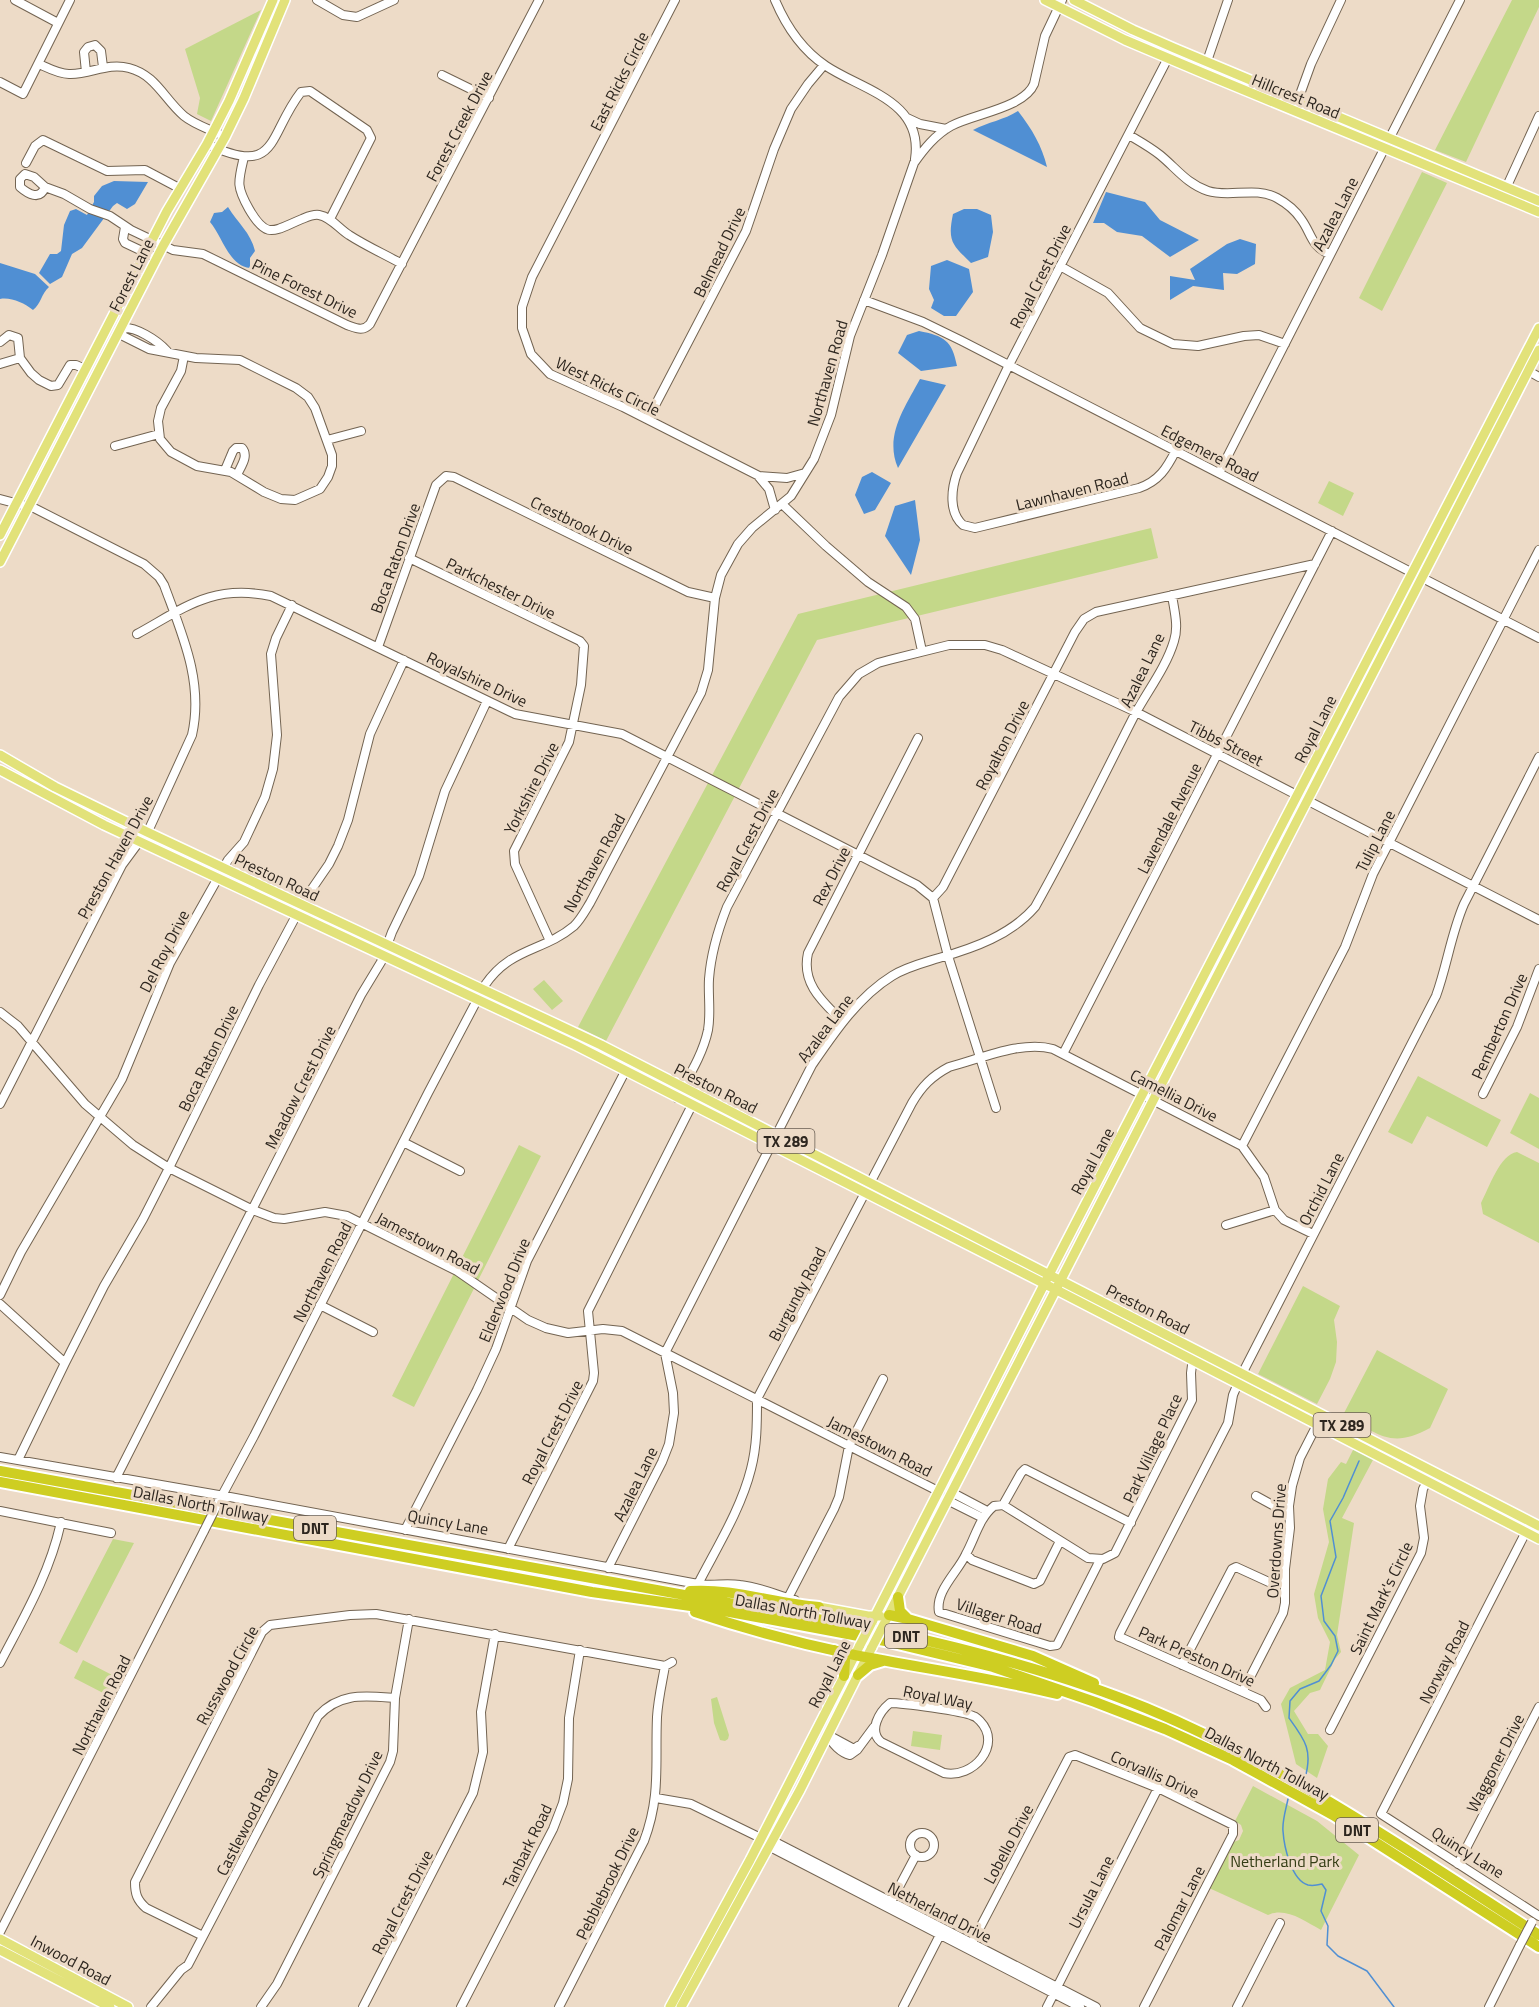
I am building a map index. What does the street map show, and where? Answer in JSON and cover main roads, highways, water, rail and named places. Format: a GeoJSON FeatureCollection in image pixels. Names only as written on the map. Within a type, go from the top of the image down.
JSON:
{"type":"FeatureCollection","features":[{"type":"Feature","properties":{"kind":"highway","name":"Dallas North Tollway"},"geometry":{"type":"LineString","coordinates":[[0,1471],[667,1598],[889,1632],[1029,1667],[1137,1704],[1234,1749],[1326,1799],[1539,1935]]}},
{"type":"Feature","properties":{"kind":"highway","name":"Dallas North Tollway"},"geometry":{"type":"LineString","coordinates":[[0,1482],[592,1592],[667,1598],[928,1650],[1029,1678],[1200,1744],[1293,1791],[1539,1947]]}},
{"type":"Feature","properties":{"kind":"highway"},"geometry":{"type":"LineString","coordinates":[[667,1598],[694,1591],[732,1593],[758,1596],[793,1605],[819,1607]]}},
{"type":"Feature","properties":{"kind":"highway"},"geometry":{"type":"LineString","coordinates":[[898,1597],[900,1611],[908,1619]]}},
{"type":"Feature","properties":{"kind":"highway"},"geometry":{"type":"LineString","coordinates":[[667,1598],[752,1631],[834,1650],[870,1652],[885,1660],[987,1678],[1081,1701],[1095,1702]]}},
{"type":"Feature","properties":{"kind":"highway"},"geometry":{"type":"LineString","coordinates":[[886,1620],[908,1619],[1033,1656],[1068,1670],[1137,1704]]}},
{"type":"Feature","properties":{"kind":"highway"},"geometry":{"type":"LineString","coordinates":[[834,1650],[845,1660],[844,1676]]}},
{"type":"Feature","properties":{"kind":"highway"},"geometry":{"type":"LineString","coordinates":[[858,1675],[870,1665],[885,1660]]}},
{"type":"Feature","properties":{"kind":"main road"},"geometry":{"type":"LineString","coordinates":[[273,0],[285,2]]}},
{"type":"Feature","properties":{"kind":"main road","name":"Forest Lane"},"geometry":{"type":"LineString","coordinates":[[0,535],[179,188],[207,144],[209,129],[234,90],[273,0]]}},
{"type":"Feature","properties":{"kind":"main road","name":"Hillcrest Road"},"geometry":{"type":"LineString","coordinates":[[1045,0],[1060,3],[1125,40],[1539,212]]}},
{"type":"Feature","properties":{"kind":"main road","name":"Hillcrest Road"},"geometry":{"type":"LineString","coordinates":[[1074,0],[1133,30],[1206,62],[1539,201]]}},
{"type":"Feature","properties":{"kind":"main road","name":"Forest Lane"},"geometry":{"type":"LineString","coordinates":[[0,562],[163,246],[192,192],[219,150],[285,2]]}},
{"type":"Feature","properties":{"kind":"main road"},"geometry":{"type":"LineString","coordinates":[[110,321],[121,328]]}},
{"type":"Feature","properties":{"kind":"main road","name":"Royal Lane"},"geometry":{"type":"LineString","coordinates":[[681,2007],[762,1838],[857,1650],[1297,795],[1473,467],[1524,368],[1539,328]]}},
{"type":"Feature","properties":{"kind":"main road","name":"Royal Lane"},"geometry":{"type":"LineString","coordinates":[[1524,368],[1539,350]]}},
{"type":"Feature","properties":{"kind":"main road"},"geometry":{"type":"LineString","coordinates":[[53,432],[64,438]]}},
{"type":"Feature","properties":{"kind":"main road","name":"Royal Lane"},"geometry":{"type":"LineString","coordinates":[[670,2007],[771,1844],[800,1790],[1365,688],[1417,574]]}},
{"type":"Feature","properties":{"kind":"main road"},"geometry":{"type":"LineString","coordinates":[[1355,684],[1365,688]]}},
{"type":"Feature","properties":{"kind":"main road","name":"Preston Road"},"geometry":{"type":"LineString","coordinates":[[0,755],[104,812],[631,1060],[957,1229],[1145,1330],[1192,1360],[1526,1532],[1538,1536]]}},
{"type":"Feature","properties":{"kind":"main road","name":"Preston Road"},"geometry":{"type":"LineString","coordinates":[[0,770],[99,822],[575,1046],[954,1239],[1047,1279]]}},
{"type":"Feature","properties":{"kind":"main road"},"geometry":{"type":"LineString","coordinates":[[51,798],[55,787]]}},
{"type":"Feature","properties":{"kind":"main road"},"geometry":{"type":"LineString","coordinates":[[99,822],[104,812]]}},
{"type":"Feature","properties":{"kind":"main road"},"geometry":{"type":"LineString","coordinates":[[1217,952],[1227,957]]}},
{"type":"Feature","properties":{"kind":"main road"},"geometry":{"type":"LineString","coordinates":[[575,1046],[580,1035]]}},
{"type":"Feature","properties":{"kind":"main road"},"geometry":{"type":"LineString","coordinates":[[913,1218],[918,1209]]}},
{"type":"Feature","properties":{"kind":"main road"},"geometry":{"type":"LineString","coordinates":[[954,1239],[957,1229]]}},
{"type":"Feature","properties":{"kind":"main road","name":"Preston Road"},"geometry":{"type":"LineString","coordinates":[[1145,1330],[1194,1349],[1535,1524]]}},
{"type":"Feature","properties":{"kind":"main road"},"geometry":{"type":"LineString","coordinates":[[1009,1355],[1020,1360]]}},
{"type":"Feature","properties":{"kind":"main road"},"geometry":{"type":"LineString","coordinates":[[997,1379],[1008,1385]]}},
{"type":"Feature","properties":{"kind":"main road"},"geometry":{"type":"LineString","coordinates":[[964,1444],[974,1449]]}},
{"type":"Feature","properties":{"kind":"main road"},"geometry":{"type":"LineString","coordinates":[[940,1492],[950,1496]]}},
{"type":"Feature","properties":{"kind":"main road","name":"Quincy Lane"},"geometry":{"type":"LineString","coordinates":[[819,1607],[886,1620]]}},
{"type":"Feature","properties":{"kind":"main road"},"geometry":{"type":"LineString","coordinates":[[818,1729],[828,1735]]}},
{"type":"Feature","properties":{"kind":"main road"},"geometry":{"type":"LineString","coordinates":[[790,1784],[800,1790]]}},
{"type":"Feature","properties":{"kind":"main road","name":"Inwood Road"},"geometry":{"type":"LineString","coordinates":[[0,1939],[128,2007]]}},
{"type":"Feature","properties":{"kind":"main road","name":"Inwood Road"},"geometry":{"type":"LineString","coordinates":[[0,1950],[110,2007]]}},
{"type":"Feature","properties":{"kind":"water"},"geometry":{"type":"Polygon","coordinates":[[[1018,111],[1036,138],[1047,167],[973,130],[1018,111]]]}},
{"type":"Feature","properties":{"kind":"water"},"geometry":{"type":"Polygon","coordinates":[[[114,181],[148,182],[135,204],[127,209],[117,203],[113,206],[82,248],[72,254],[62,277],[50,284],[39,273],[50,254],[57,254],[61,251],[64,225],[70,211],[76,209],[87,215],[94,202],[94,196],[102,186],[114,181]]]}},
{"type":"Feature","properties":{"kind":"water"},"geometry":{"type":"Polygon","coordinates":[[[1106,192],[1145,202],[1160,220],[1199,240],[1170,257],[1142,236],[1117,232],[1104,223],[1093,223],[1106,192]]]}},
{"type":"Feature","properties":{"kind":"water"},"geometry":{"type":"Polygon","coordinates":[[[228,207],[253,245],[255,251],[250,258],[250,268],[243,266],[231,256],[210,222],[214,213],[222,212],[228,207]]]}},
{"type":"Feature","properties":{"kind":"water"},"geometry":{"type":"Polygon","coordinates":[[[964,209],[977,209],[991,215],[993,232],[988,257],[971,263],[956,247],[951,237],[953,214],[964,209]]]}},
{"type":"Feature","properties":{"kind":"water"},"geometry":{"type":"Polygon","coordinates":[[[1240,239],[1256,244],[1255,264],[1237,274],[1223,273],[1224,290],[1193,286],[1170,300],[1170,276],[1195,280],[1190,269],[1227,244],[1240,239]]]}},
{"type":"Feature","properties":{"kind":"water"},"geometry":{"type":"Polygon","coordinates":[[[947,260],[969,269],[973,292],[956,316],[944,316],[931,308],[934,300],[929,289],[931,266],[947,260]]]}},
{"type":"Feature","properties":{"kind":"water"},"geometry":{"type":"Polygon","coordinates":[[[0,263],[35,274],[49,287],[33,310],[17,301],[0,299],[0,263]]]}},
{"type":"Feature","properties":{"kind":"water"},"geometry":{"type":"Polygon","coordinates":[[[919,331],[941,337],[952,350],[957,366],[921,371],[898,353],[907,335],[919,331]]]}},
{"type":"Feature","properties":{"kind":"water"},"geometry":{"type":"Polygon","coordinates":[[[920,379],[946,385],[898,468],[893,445],[895,433],[903,411],[920,379]]]}},
{"type":"Feature","properties":{"kind":"water"},"geometry":{"type":"Polygon","coordinates":[[[872,472],[891,483],[875,510],[864,514],[855,495],[862,477],[872,472]]]}},
{"type":"Feature","properties":{"kind":"water"},"geometry":{"type":"Polygon","coordinates":[[[915,500],[920,540],[911,575],[885,536],[895,506],[915,500]]]}},
{"type":"Feature","properties":{"kind":"waterway"},"geometry":{"type":"LineString","coordinates":[[1305,1778],[1308,1753],[1303,1739],[1289,1718],[1290,1701],[1300,1689],[1319,1681],[1338,1651],[1335,1636],[1324,1621],[1321,1596],[1336,1557],[1330,1521],[1359,1461]]}},
{"type":"Feature","properties":{"kind":"waterway"},"geometry":{"type":"LineString","coordinates":[[1288,1799],[1283,1827],[1287,1853],[1293,1870],[1302,1882],[1310,1885],[1322,1884],[1326,1890],[1321,1911],[1328,1926],[1327,1945],[1338,1956],[1367,1971],[1394,2007]]}},
{"type":"Feature","properties":{"kind":"park label","name":"Netherland Park"},"geometry":{"type":"Point","coordinates":[1285,1861]}}]}
